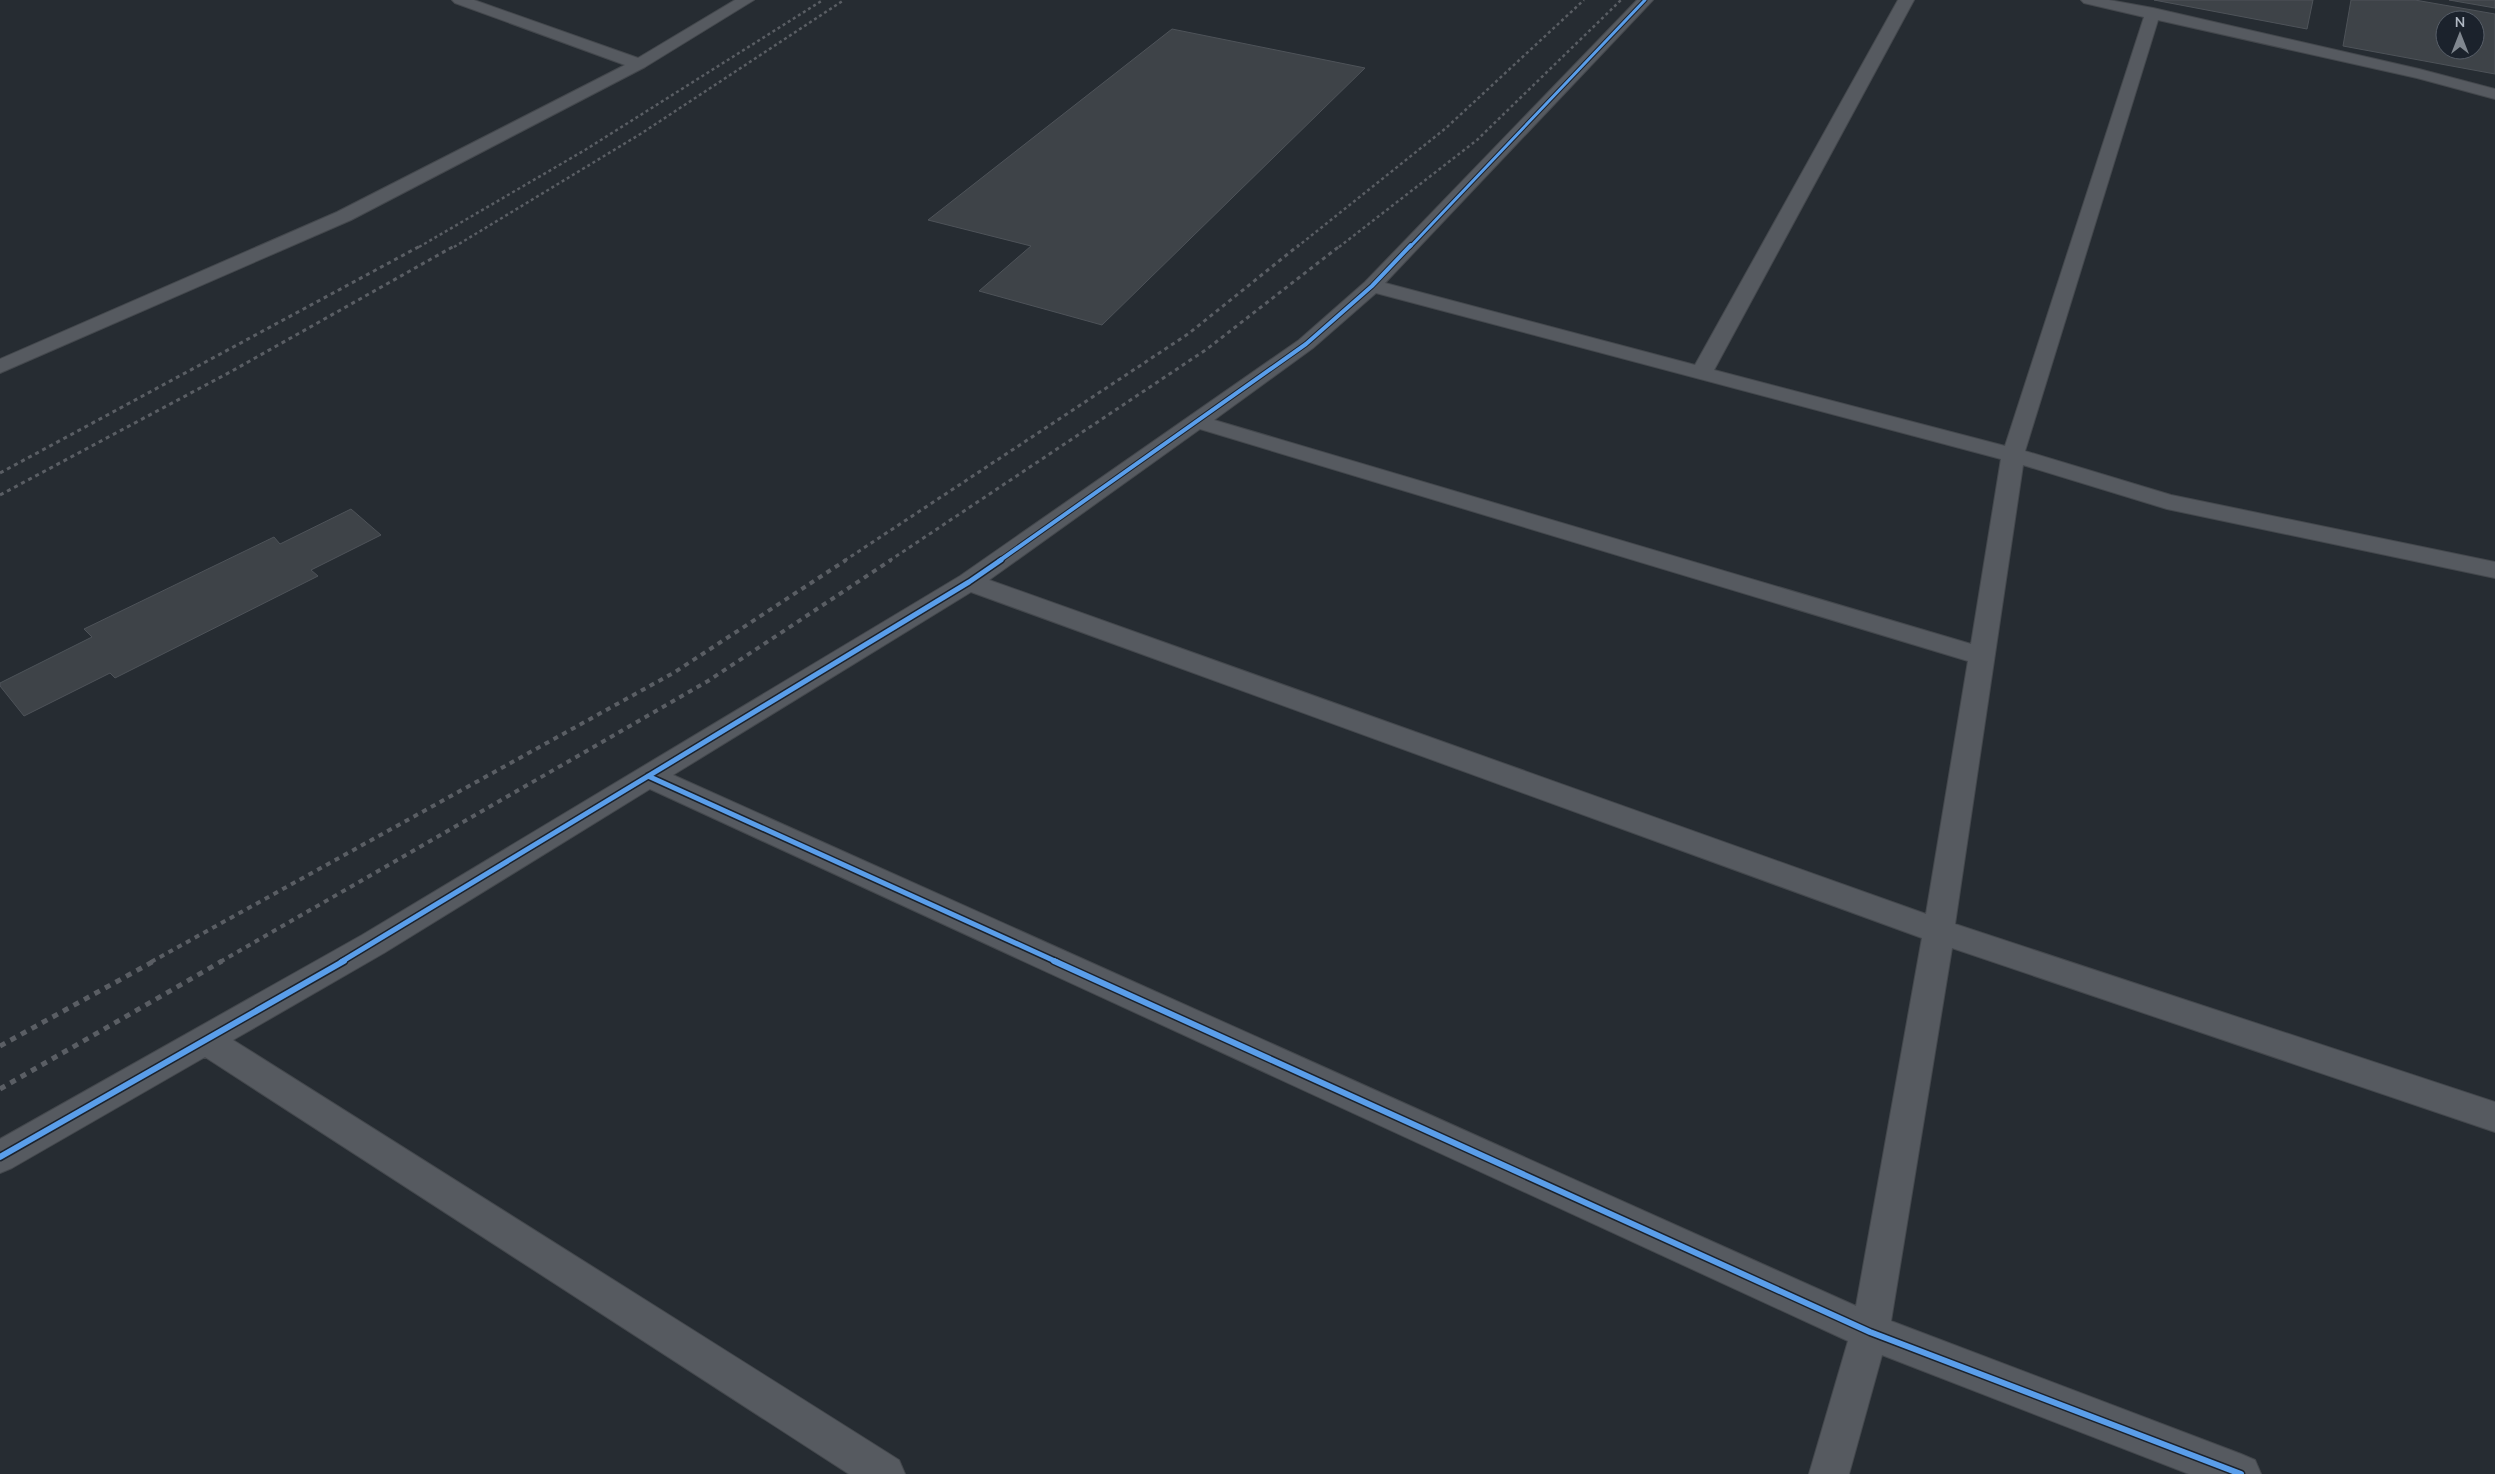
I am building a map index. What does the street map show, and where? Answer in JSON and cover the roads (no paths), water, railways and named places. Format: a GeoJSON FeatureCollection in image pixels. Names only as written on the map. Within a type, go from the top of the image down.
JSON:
{"type":"FeatureCollection","features":[{"type":"Feature","properties":{"kind":"street"},"geometry":{"type":"LineString","coordinates":[[460,0],[639,64]]}},
{"type":"Feature","properties":{"kind":"street"},"geometry":{"type":"LineString","coordinates":[[0,367],[344,216],[639,64],[746,0]]}},
{"type":"Feature","properties":{"kind":"street"},"geometry":{"type":"LineString","coordinates":[[0,1158],[373,944],[969,582],[1306,344],[1372,286],[1645,0]]}},
{"type":"Feature","properties":{"kind":"street"},"geometry":{"type":"LineString","coordinates":[[1701,373],[1906,0]]}},
{"type":"Feature","properties":{"kind":"street"},"geometry":{"type":"LineString","coordinates":[[2089,0],[2419,74],[2495,94]]}},
{"type":"Feature","properties":{"kind":"street"},"geometry":{"type":"LineString","coordinates":[[1829,1474],[1870,1332],[1939,932],[2013,455],[2153,14]]}},
{"type":"Feature","properties":{"kind":"street"},"geometry":{"type":"LineString","coordinates":[[1372,286],[2013,455],[2167,502],[2495,570]]}},
{"type":"Feature","properties":{"kind":"street"},"geometry":{"type":"LineString","coordinates":[[1195,421],[1981,656]]}},
{"type":"Feature","properties":{"kind":"street"},"geometry":{"type":"LineString","coordinates":[[969,582],[1939,932],[2495,1117]]}},
{"type":"Feature","properties":{"kind":"street"},"geometry":{"type":"LineString","coordinates":[[648,776],[1870,1332],[2241,1474]]}},
{"type":"Feature","properties":{"kind":"street"},"geometry":{"type":"LineString","coordinates":[[204,1040],[885,1474]]}},
{"type":"Feature","properties":{"kind":"railway"},"geometry":{"type":"LineString","coordinates":[[419,247],[585,150],[823,0]]}},
{"type":"Feature","properties":{"kind":"railway"},"geometry":{"type":"LineString","coordinates":[[454,247],[642,133],[844,0]]}},
{"type":"Feature","properties":{"kind":"railway"},"geometry":{"type":"LineString","coordinates":[[1297,247],[1446,128],[1584,0]]}},
{"type":"Feature","properties":{"kind":"railway"},"geometry":{"type":"LineString","coordinates":[[1339,247],[1477,140],[1621,0]]}},
{"type":"Feature","properties":{"kind":"railway"},"geometry":{"type":"LineString","coordinates":[[0,473],[422,245]]}},
{"type":"Feature","properties":{"kind":"railway"},"geometry":{"type":"LineString","coordinates":[[0,495],[232,371],[456,245]]}},
{"type":"Feature","properties":{"kind":"railway"},"geometry":{"type":"LineString","coordinates":[[844,561],[1188,334],[1299,245]]}},
{"type":"Feature","properties":{"kind":"railway"},"geometry":{"type":"LineString","coordinates":[[889,561],[1207,349],[1341,245]]}},
{"type":"Feature","properties":{"kind":"railway"},"geometry":{"type":"LineString","coordinates":[[151,962],[675,672],[846,560]]}},
{"type":"Feature","properties":{"kind":"railway"},"geometry":{"type":"LineString","coordinates":[[220,962],[708,681],[891,560]]}},
{"type":"Feature","properties":{"kind":"railway"},"geometry":{"type":"LineString","coordinates":[[0,1046],[154,961]]}},
{"type":"Feature","properties":{"kind":"railway"},"geometry":{"type":"LineString","coordinates":[[0,1089],[222,961]]}}]}
